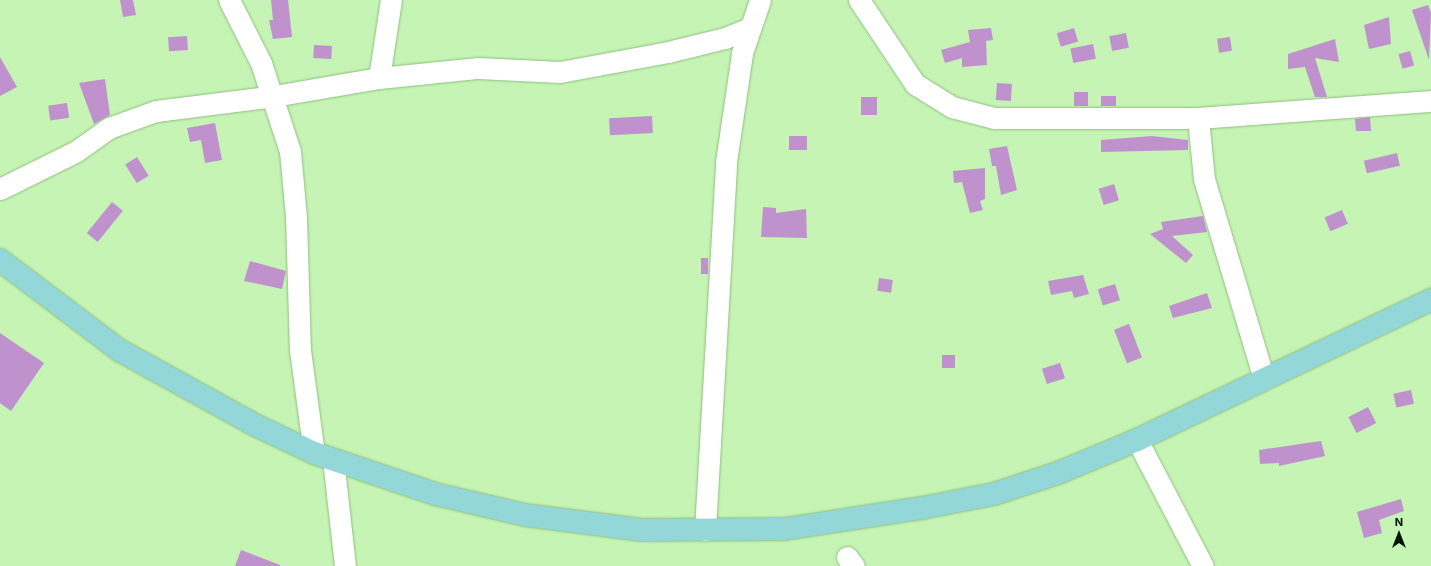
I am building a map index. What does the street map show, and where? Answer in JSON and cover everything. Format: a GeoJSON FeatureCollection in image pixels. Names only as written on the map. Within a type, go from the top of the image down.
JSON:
{"type":"FeatureCollection","features":[{"type":"Feature","properties":{"kind":"main road"},"geometry":{"type":"LineString","coordinates":[[0,260],[120,350],[251,423],[324,456],[435,494],[525,515],[642,530],[785,529],[922,508],[994,494],[1058,473],[1137,440],[1431,300]]}},
{"type":"Feature","properties":{"kind":"street"},"geometry":{"type":"LineString","coordinates":[[229,0],[274,96],[290,151],[296,225],[300,350],[324,456],[345,566]]}},
{"type":"Feature","properties":{"kind":"street"},"geometry":{"type":"LineString","coordinates":[[379,78],[391,0]]}},
{"type":"Feature","properties":{"kind":"street"},"geometry":{"type":"LineString","coordinates":[[705,530],[726,162],[742,53],[760,0]]}},
{"type":"Feature","properties":{"kind":"street"},"geometry":{"type":"LineString","coordinates":[[859,0],[915,84],[952,107],[994,118],[1198,118],[1431,101]]}},
{"type":"Feature","properties":{"kind":"street"},"geometry":{"type":"LineString","coordinates":[[0,189],[75,152],[109,128],[156,111],[274,96],[379,78],[478,68],[560,72],[668,52],[725,38],[750,28]]}},
{"type":"Feature","properties":{"kind":"street"},"geometry":{"type":"LineString","coordinates":[[1198,118],[1204,179],[1264,379]]}},
{"type":"Feature","properties":{"kind":"street"},"geometry":{"type":"LineString","coordinates":[[1137,440],[1203,566]]}},
{"type":"Feature","properties":{"kind":"building"},"geometry":{"type":"Polygon","coordinates":[[[120,0],[133,0],[136,15],[123,17],[120,0]]]}},
{"type":"Feature","properties":{"kind":"building"},"geometry":{"type":"Polygon","coordinates":[[[271,0],[288,0],[292,37],[273,39],[269,20],[273,20],[271,0]]]}},
{"type":"Feature","properties":{"kind":"building"},"geometry":{"type":"Polygon","coordinates":[[[1428,5],[1431,13],[1429,60],[1412,10],[1428,5]]]}},
{"type":"Feature","properties":{"kind":"building"},"geometry":{"type":"Polygon","coordinates":[[[1389,17],[1391,44],[1369,49],[1364,25],[1389,17]]]}},
{"type":"Feature","properties":{"kind":"building"},"geometry":{"type":"Polygon","coordinates":[[[991,28],[993,40],[986,41],[987,65],[962,67],[962,58],[945,63],[941,50],[970,42],[968,30],[991,28]]]}},
{"type":"Feature","properties":{"kind":"building"},"geometry":{"type":"Polygon","coordinates":[[[1074,28],[1078,41],[1061,47],[1057,33],[1074,28]]]}},
{"type":"Feature","properties":{"kind":"building"},"geometry":{"type":"Polygon","coordinates":[[[1126,33],[1129,48],[1112,51],[1109,36],[1126,33]]]}},
{"type":"Feature","properties":{"kind":"building"},"geometry":{"type":"Polygon","coordinates":[[[187,36],[188,50],[169,51],[168,37],[187,36]]]}},
{"type":"Feature","properties":{"kind":"building"},"geometry":{"type":"Polygon","coordinates":[[[1230,37],[1232,51],[1219,53],[1217,39],[1230,37]]]}},
{"type":"Feature","properties":{"kind":"building"},"geometry":{"type":"Polygon","coordinates":[[[1335,39],[1339,62],[1315,58],[1327,97],[1315,97],[1305,67],[1288,69],[1288,54],[1335,39]]]}},
{"type":"Feature","properties":{"kind":"building"},"geometry":{"type":"Polygon","coordinates":[[[1093,44],[1096,59],[1073,63],[1070,48],[1093,44]]]}},
{"type":"Feature","properties":{"kind":"building"},"geometry":{"type":"Polygon","coordinates":[[[314,45],[332,46],[331,59],[313,58],[314,45]]]}},
{"type":"Feature","properties":{"kind":"building"},"geometry":{"type":"Polygon","coordinates":[[[1410,51],[1414,65],[1403,69],[1398,54],[1410,51]]]}},
{"type":"Feature","properties":{"kind":"building"},"geometry":{"type":"Polygon","coordinates":[[[0,57],[17,87],[0,96],[0,57]]]}},
{"type":"Feature","properties":{"kind":"building"},"geometry":{"type":"Polygon","coordinates":[[[105,79],[110,115],[94,124],[79,83],[105,79]]]}},
{"type":"Feature","properties":{"kind":"building"},"geometry":{"type":"Polygon","coordinates":[[[997,83],[1012,84],[1011,101],[996,100],[997,83]]]}},
{"type":"Feature","properties":{"kind":"building"},"geometry":{"type":"Polygon","coordinates":[[[1074,92],[1088,92],[1088,106],[1074,106],[1074,92]]]}},
{"type":"Feature","properties":{"kind":"building"},"geometry":{"type":"Polygon","coordinates":[[[1101,96],[1116,96],[1116,106],[1101,106],[1101,96]]]}},
{"type":"Feature","properties":{"kind":"building"},"geometry":{"type":"Polygon","coordinates":[[[861,97],[877,97],[877,115],[861,115],[861,97]]]}},
{"type":"Feature","properties":{"kind":"building"},"geometry":{"type":"Polygon","coordinates":[[[67,103],[69,118],[50,120],[48,106],[67,103]]]}},
{"type":"Feature","properties":{"kind":"building"},"geometry":{"type":"Polygon","coordinates":[[[652,116],[653,133],[610,135],[609,118],[652,116]]]}},
{"type":"Feature","properties":{"kind":"building"},"geometry":{"type":"Polygon","coordinates":[[[1370,117],[1371,131],[1356,131],[1355,119],[1370,117]]]}},
{"type":"Feature","properties":{"kind":"building"},"geometry":{"type":"Polygon","coordinates":[[[215,123],[222,160],[205,163],[201,140],[190,142],[187,128],[215,123]]]}},
{"type":"Feature","properties":{"kind":"building"},"geometry":{"type":"Polygon","coordinates":[[[789,136],[807,136],[807,150],[789,150],[789,136]]]}},
{"type":"Feature","properties":{"kind":"building"},"geometry":{"type":"Polygon","coordinates":[[[1152,136],[1188,140],[1188,150],[1101,152],[1101,140],[1152,136]]]}},
{"type":"Feature","properties":{"kind":"building"},"geometry":{"type":"Polygon","coordinates":[[[1007,146],[1017,190],[1001,195],[996,166],[992,166],[989,149],[1007,146]]]}},
{"type":"Feature","properties":{"kind":"building"},"geometry":{"type":"Polygon","coordinates":[[[1397,153],[1400,166],[1367,173],[1364,161],[1397,153]]]}},
{"type":"Feature","properties":{"kind":"building"},"geometry":{"type":"Polygon","coordinates":[[[137,157],[149,176],[137,183],[125,164],[137,157]]]}},
{"type":"Feature","properties":{"kind":"building"},"geometry":{"type":"Polygon","coordinates":[[[985,168],[985,199],[980,201],[983,210],[970,213],[962,182],[954,183],[953,171],[985,168]]]}},
{"type":"Feature","properties":{"kind":"building"},"geometry":{"type":"Polygon","coordinates":[[[1114,184],[1119,200],[1104,205],[1099,189],[1114,184]]]}},
{"type":"Feature","properties":{"kind":"building"},"geometry":{"type":"Polygon","coordinates":[[[112,202],[123,211],[98,242],[87,233],[112,202]]]}},
{"type":"Feature","properties":{"kind":"building"},"geometry":{"type":"Polygon","coordinates":[[[763,207],[776,208],[776,213],[806,209],[807,238],[761,237],[763,207]]]}},
{"type":"Feature","properties":{"kind":"building"},"geometry":{"type":"Polygon","coordinates":[[[1342,210],[1348,224],[1330,231],[1325,217],[1342,210]]]}},
{"type":"Feature","properties":{"kind":"building"},"geometry":{"type":"Polygon","coordinates":[[[1203,216],[1207,232],[1172,236],[1193,255],[1186,263],[1150,234],[1163,229],[1161,222],[1203,216]]]}},
{"type":"Feature","properties":{"kind":"building"},"geometry":{"type":"Polygon","coordinates":[[[701,258],[708,258],[708,274],[701,274],[701,258]]]}},
{"type":"Feature","properties":{"kind":"building"},"geometry":{"type":"Polygon","coordinates":[[[250,261],[286,271],[282,289],[244,281],[250,261]]]}},
{"type":"Feature","properties":{"kind":"building"},"geometry":{"type":"Polygon","coordinates":[[[1083,275],[1089,294],[1074,298],[1072,291],[1051,295],[1048,281],[1083,275]]]}},
{"type":"Feature","properties":{"kind":"building"},"geometry":{"type":"Polygon","coordinates":[[[879,278],[893,280],[891,293],[877,291],[879,278]]]}},
{"type":"Feature","properties":{"kind":"building"},"geometry":{"type":"Polygon","coordinates":[[[1115,284],[1120,300],[1103,306],[1098,289],[1115,284]]]}},
{"type":"Feature","properties":{"kind":"building"},"geometry":{"type":"Polygon","coordinates":[[[1207,293],[1212,308],[1173,318],[1169,306],[1207,293]]]}},
{"type":"Feature","properties":{"kind":"building"},"geometry":{"type":"Polygon","coordinates":[[[1129,324],[1142,358],[1127,363],[1114,330],[1129,324]]]}},
{"type":"Feature","properties":{"kind":"building"},"geometry":{"type":"Polygon","coordinates":[[[0,333],[44,363],[11,411],[0,403],[0,333]]]}},
{"type":"Feature","properties":{"kind":"building"},"geometry":{"type":"Polygon","coordinates":[[[942,355],[955,355],[955,368],[942,368],[942,355]]]}},
{"type":"Feature","properties":{"kind":"building"},"geometry":{"type":"Polygon","coordinates":[[[1060,363],[1065,378],[1047,384],[1042,369],[1060,363]]]}},
{"type":"Feature","properties":{"kind":"building"},"geometry":{"type":"Polygon","coordinates":[[[1411,390],[1414,404],[1396,407],[1393,394],[1411,390]]]}},
{"type":"Feature","properties":{"kind":"building"},"geometry":{"type":"Polygon","coordinates":[[[1368,407],[1376,423],[1357,433],[1348,417],[1368,407]]]}},
{"type":"Feature","properties":{"kind":"building"},"geometry":{"type":"Polygon","coordinates":[[[1321,441],[1325,456],[1279,466],[1279,463],[1260,464],[1259,450],[1321,441]]]}},
{"type":"Feature","properties":{"kind":"building"},"geometry":{"type":"Polygon","coordinates":[[[1401,499],[1404,511],[1379,520],[1382,533],[1364,538],[1357,512],[1401,499]]]}},
{"type":"Feature","properties":{"kind":"building"},"geometry":{"type":"Polygon","coordinates":[[[241,550],[280,565],[280,566],[235,566],[241,550]]]}}]}
